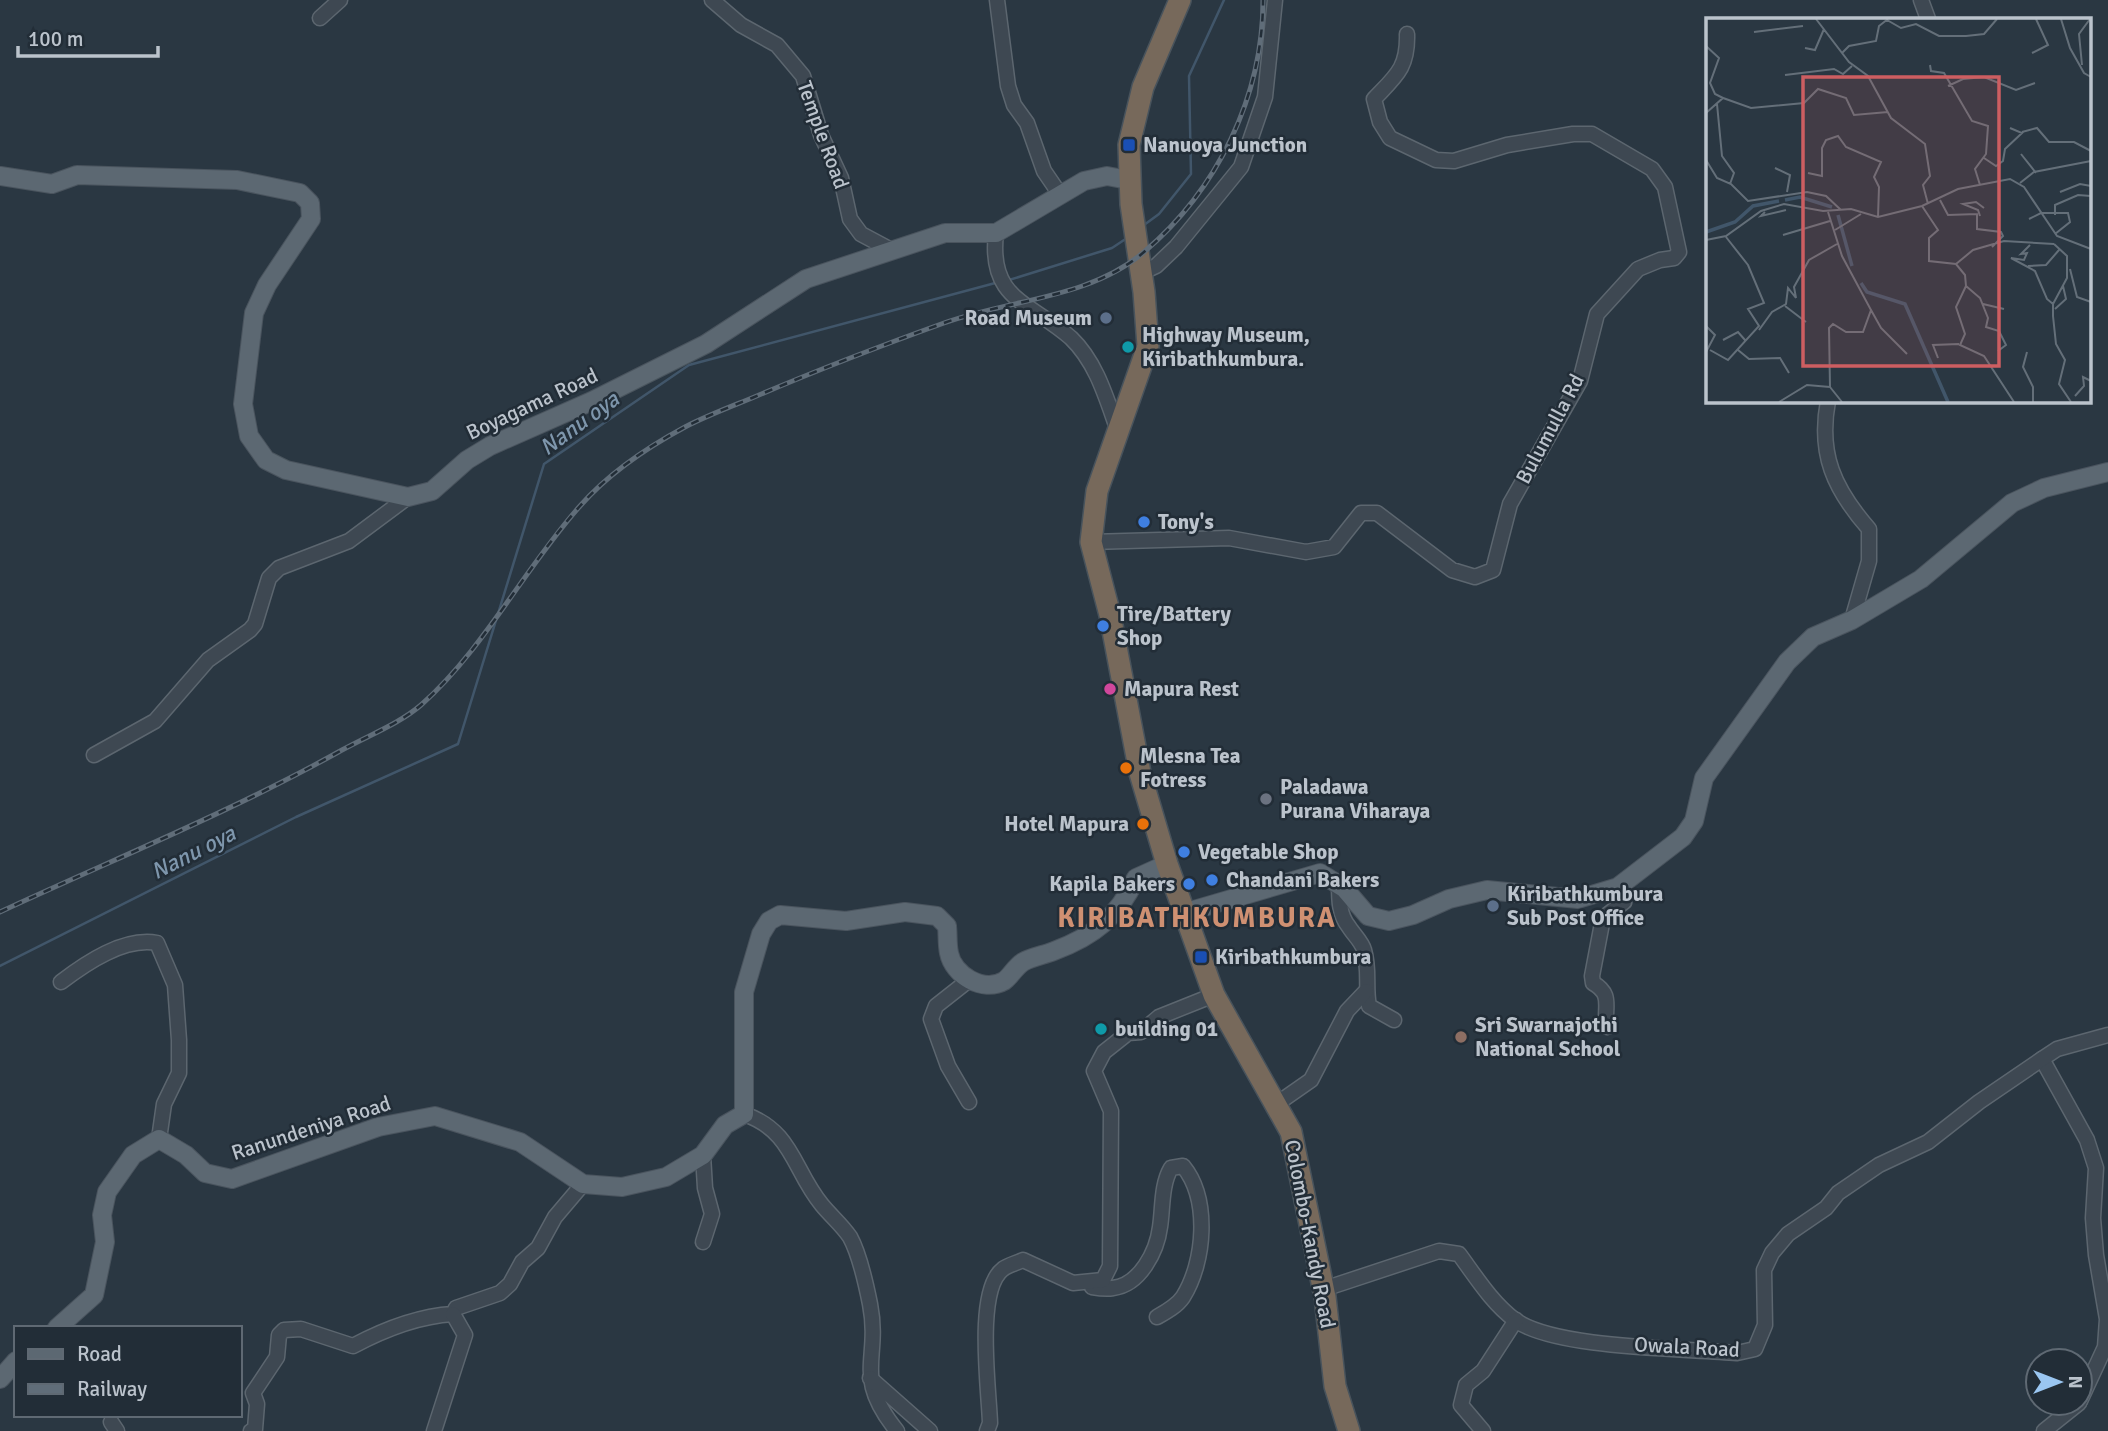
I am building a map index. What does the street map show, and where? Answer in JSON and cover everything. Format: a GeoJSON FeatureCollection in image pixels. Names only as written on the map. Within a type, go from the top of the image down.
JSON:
{"type":"FeatureCollection","features":[{"type":"Feature","properties":{"kind":"highway","name":"Colombo-Kandy Road"},"geometry":{"type":"LineString","coordinates":[[1180,0],[1143,88],[1129,145],[1128,180],[1148,346],[1097,491],[1091,542],[1110,615],[1140,773],[1167,864],[1187,912],[1214,995],[1278,1103],[1291,1132],[1324,1289],[1335,1386],[1349,1431]]}},
{"type":"Feature","properties":{"kind":"main road"},"geometry":{"type":"LineString","coordinates":[[0,176],[52,184],[78,175],[237,180],[300,193],[310,203],[311,219],[267,285],[254,313],[243,404],[249,436],[266,460],[286,470],[408,497]]}},
{"type":"Feature","properties":{"kind":"main road","name":"Boyagama Road"},"geometry":{"type":"LineString","coordinates":[[408,497],[432,491],[467,460],[489,446],[592,401],[706,344],[806,279],[945,233],[996,233],[1010,227],[1059,193],[1099,177],[1128,180]]}},
{"type":"Feature","properties":{"kind":"main road"},"geometry":{"type":"LineString","coordinates":[[1187,912],[1320,873],[1345,890],[1368,916],[1390,921],[1487,890],[1578,899],[1618,887],[1683,837],[1694,821],[1704,778],[1787,662],[1813,637],[1852,620],[1921,579],[2012,503],[2044,488],[2108,472]]}},
{"type":"Feature","properties":{"kind":"main road"},"geometry":{"type":"LineString","coordinates":[[744,1114],[744,992],[761,934],[769,920],[780,915],[846,921],[905,912],[937,916],[947,926],[949,956],[969,980],[995,984],[1005,980],[1023,962],[1075,943],[1105,922],[1123,905],[1136,878],[1167,864]]}},
{"type":"Feature","properties":{"kind":"main road","name":"Ranundeniya Road"},"geometry":{"type":"LineString","coordinates":[[159,1139],[186,1155],[205,1173],[232,1179],[378,1127],[435,1116],[520,1142],[583,1184],[622,1187],[666,1177],[703,1155],[725,1125],[744,1114]]}},
{"type":"Feature","properties":{"kind":"main road"},"geometry":{"type":"LineString","coordinates":[[59,1326],[94,1295],[105,1242],[102,1215],[107,1192],[133,1155],[159,1139]]}},
{"type":"Feature","properties":{"kind":"main road"},"geometry":{"type":"LineString","coordinates":[[0,1379],[14,1363]]}},
{"type":"Feature","properties":{"kind":"street"},"geometry":{"type":"LineString","coordinates":[[320,18],[340,0]]}},
{"type":"Feature","properties":{"kind":"street","name":"Temple Road"},"geometry":{"type":"LineString","coordinates":[[712,0],[741,25],[777,44],[803,76],[821,135],[841,178],[850,219],[861,234],[891,250]]}},
{"type":"Feature","properties":{"kind":"street"},"geometry":{"type":"LineString","coordinates":[[997,0],[1007,86],[1014,105],[1027,123],[1044,171],[1059,193]]}},
{"type":"Feature","properties":{"kind":"street"},"geometry":{"type":"LineString","coordinates":[[1141,274],[1156,266],[1176,247],[1241,167],[1265,97],[1275,0]]}},
{"type":"Feature","properties":{"kind":"street"},"geometry":{"type":"LineString","coordinates":[[1922,0],[1928,18]]}},
{"type":"Feature","properties":{"kind":"street","name":"Bulumulla Rd"},"geometry":{"type":"LineString","coordinates":[[1091,542],[1229,538],[1306,552],[1335,547],[1361,513],[1377,513],[1452,570],[1475,577],[1493,570],[1510,504],[1580,381],[1597,314],[1638,269],[1660,260],[1674,258],[1679,252],[1665,187],[1652,169],[1592,134],[1573,134],[1507,145],[1454,161],[1436,160],[1390,138],[1377,114],[1374,99],[1403,68],[1408,52],[1407,34]]}},
{"type":"Feature","properties":{"kind":"street"},"geometry":{"type":"LineString","coordinates":[[996,233],[994,250],[1005,287],[1018,303],[1072,339],[1099,377],[1117,428]]}},
{"type":"Feature","properties":{"kind":"street"},"geometry":{"type":"LineString","coordinates":[[1828,402],[1822,431],[1830,467],[1850,508],[1869,529],[1869,561],[1852,620]]}},
{"type":"Feature","properties":{"kind":"street"},"geometry":{"type":"LineString","coordinates":[[94,755],[155,722],[208,660],[250,630],[255,624],[269,578],[279,568],[349,541],[408,497]]}},
{"type":"Feature","properties":{"kind":"street"},"geometry":{"type":"LineString","coordinates":[[1607,1027],[1608,998],[1603,989],[1593,983],[1592,976],[1603,918],[1624,902],[1618,887]]}},
{"type":"Feature","properties":{"kind":"street"},"geometry":{"type":"LineString","coordinates":[[1278,1103],[1311,1080],[1347,1011],[1363,995],[1369,969],[1363,946],[1346,924],[1339,904],[1345,890]]}},
{"type":"Feature","properties":{"kind":"street"},"geometry":{"type":"LineString","coordinates":[[61,982],[80,967],[108,953],[145,941],[157,943],[174,985],[179,1051],[179,1073],[164,1104],[159,1139]]}},
{"type":"Feature","properties":{"kind":"street"},"geometry":{"type":"LineString","coordinates":[[969,980],[936,1006],[931,1019],[948,1066],[969,1102]]}},
{"type":"Feature","properties":{"kind":"street"},"geometry":{"type":"LineString","coordinates":[[1073,1283],[1102,1280],[1110,1266],[1111,1111],[1094,1071],[1104,1052],[1128,1033],[1141,1032],[1159,1017],[1214,995]]}},
{"type":"Feature","properties":{"kind":"street"},"geometry":{"type":"LineString","coordinates":[[1363,995],[1369,1006],[1394,1020]]}},
{"type":"Feature","properties":{"kind":"street","name":"Owala Road"},"geometry":{"type":"LineString","coordinates":[[1324,1289],[1438,1251],[1460,1254],[1491,1296],[1516,1320],[1548,1336],[1737,1353],[1755,1349],[1765,1325],[1764,1270],[1788,1234],[1826,1208],[1838,1193],[1879,1166],[1928,1142],[1979,1102],[2057,1049],[2108,1035]]}},
{"type":"Feature","properties":{"kind":"street"},"geometry":{"type":"LineString","coordinates":[[2042,1059],[2087,1140],[2096,1168],[2093,1218],[2096,1255],[2107,1319],[2105,1347],[2094,1371]]}},
{"type":"Feature","properties":{"kind":"street"},"geometry":{"type":"LineString","coordinates":[[744,1114],[766,1122],[796,1160],[820,1204],[851,1240],[870,1307],[869,1377],[880,1409],[897,1431]]}},
{"type":"Feature","properties":{"kind":"street"},"geometry":{"type":"LineString","coordinates":[[703,1155],[705,1188],[712,1214],[703,1242]]}},
{"type":"Feature","properties":{"kind":"street"},"geometry":{"type":"LineString","coordinates":[[987,1431],[990,1423],[986,1315],[989,1291],[1001,1270],[1023,1260],[1073,1283],[1115,1288],[1137,1276],[1152,1254],[1160,1231],[1166,1177],[1171,1168],[1184,1166],[1190,1174],[1201,1220],[1198,1259],[1182,1298],[1157,1317]]}},
{"type":"Feature","properties":{"kind":"street"},"geometry":{"type":"LineString","coordinates":[[453,1314],[456,1308],[500,1293],[510,1284],[522,1262],[538,1248],[555,1217],[583,1184]]}},
{"type":"Feature","properties":{"kind":"street"},"geometry":{"type":"LineString","coordinates":[[251,1431],[255,1429],[257,1405],[253,1393],[276,1357],[279,1335],[284,1330],[301,1329],[353,1346],[378,1332],[430,1315],[453,1314]]}},
{"type":"Feature","properties":{"kind":"street"},"geometry":{"type":"LineString","coordinates":[[434,1431],[465,1335],[453,1314]]}},
{"type":"Feature","properties":{"kind":"street"},"geometry":{"type":"LineString","coordinates":[[1483,1431],[1461,1405],[1466,1385],[1483,1371],[1516,1320]]}},
{"type":"Feature","properties":{"kind":"street"},"geometry":{"type":"LineString","coordinates":[[869,1377],[930,1431]]}},
{"type":"Feature","properties":{"kind":"street"},"geometry":{"type":"LineString","coordinates":[[2044,1431],[2061,1417]]}},
{"type":"Feature","properties":{"kind":"waterway","name":"Nanu oya"},"geometry":{"type":"LineString","coordinates":[[1144,225],[1159,214],[1191,174],[1189,76],[1224,0]]}},
{"type":"Feature","properties":{"kind":"waterway","name":"Nanu oya"},"geometry":{"type":"LineString","coordinates":[[1009,280],[1112,248],[1127,238]]}},
{"type":"Feature","properties":{"kind":"waterway","name":"Nanu oya"},"geometry":{"type":"LineString","coordinates":[[0,966],[296,817],[458,744],[544,464],[689,365],[999,282]]}},
{"type":"Feature","properties":{"kind":"railway"},"geometry":{"type":"LineString","coordinates":[[0,912],[259,794],[412,712],[444,683],[465,659],[540,556],[591,494],[616,472],[670,435],[824,368],[944,323],[1074,289],[1122,268],[1144,252],[1193,200],[1214,171],[1231,139],[1255,72],[1263,0]]}},
{"type":"Feature","properties":{"kind":"place","name":"Nanuoya Junction"},"geometry":{"type":"Point","coordinates":[1129,145]}},
{"type":"Feature","properties":{"kind":"place","name":"Road Museum"},"geometry":{"type":"Point","coordinates":[1106,318]}},
{"type":"Feature","properties":{"kind":"place","name":"Highway Museum, Kiribathkumbura."},"geometry":{"type":"Point","coordinates":[1128,347]}},
{"type":"Feature","properties":{"kind":"place","name":"Tony's"},"geometry":{"type":"Point","coordinates":[1144,522]}},
{"type":"Feature","properties":{"kind":"place","name":"Tire/Battery Shop"},"geometry":{"type":"Point","coordinates":[1103,626]}},
{"type":"Feature","properties":{"kind":"place","name":"Mapura Rest"},"geometry":{"type":"Point","coordinates":[1110,689]}},
{"type":"Feature","properties":{"kind":"place","name":"Mlesna Tea Fotress"},"geometry":{"type":"Point","coordinates":[1126,768]}},
{"type":"Feature","properties":{"kind":"place","name":"Paladawa Purana Viharaya"},"geometry":{"type":"Point","coordinates":[1266,799]}},
{"type":"Feature","properties":{"kind":"place","name":"Hotel Mapura"},"geometry":{"type":"Point","coordinates":[1143,824]}},
{"type":"Feature","properties":{"kind":"place","name":"Vegetable Shop"},"geometry":{"type":"Point","coordinates":[1184,852]}},
{"type":"Feature","properties":{"kind":"place","name":"Chandani Bakers"},"geometry":{"type":"Point","coordinates":[1212,880]}},
{"type":"Feature","properties":{"kind":"place","name":"Kapila Bakers"},"geometry":{"type":"Point","coordinates":[1189,884]}},
{"type":"Feature","properties":{"kind":"place","name":"Kiribathkumbura Sub Post Office"},"geometry":{"type":"Point","coordinates":[1493,906]}},
{"type":"Feature","properties":{"kind":"place","name":"Kiribathkumbura"},"geometry":{"type":"Point","coordinates":[1201,957]}},
{"type":"Feature","properties":{"kind":"place","name":"building 01"},"geometry":{"type":"Point","coordinates":[1101,1029]}},
{"type":"Feature","properties":{"kind":"place","name":"Sri Swarnajothi National School"},"geometry":{"type":"Point","coordinates":[1461,1037]}},
{"type":"Feature","properties":{"kind":"district","name":"KIRIBATHKUMBURA"},"geometry":{"type":"Point","coordinates":[1197,917]}}]}
